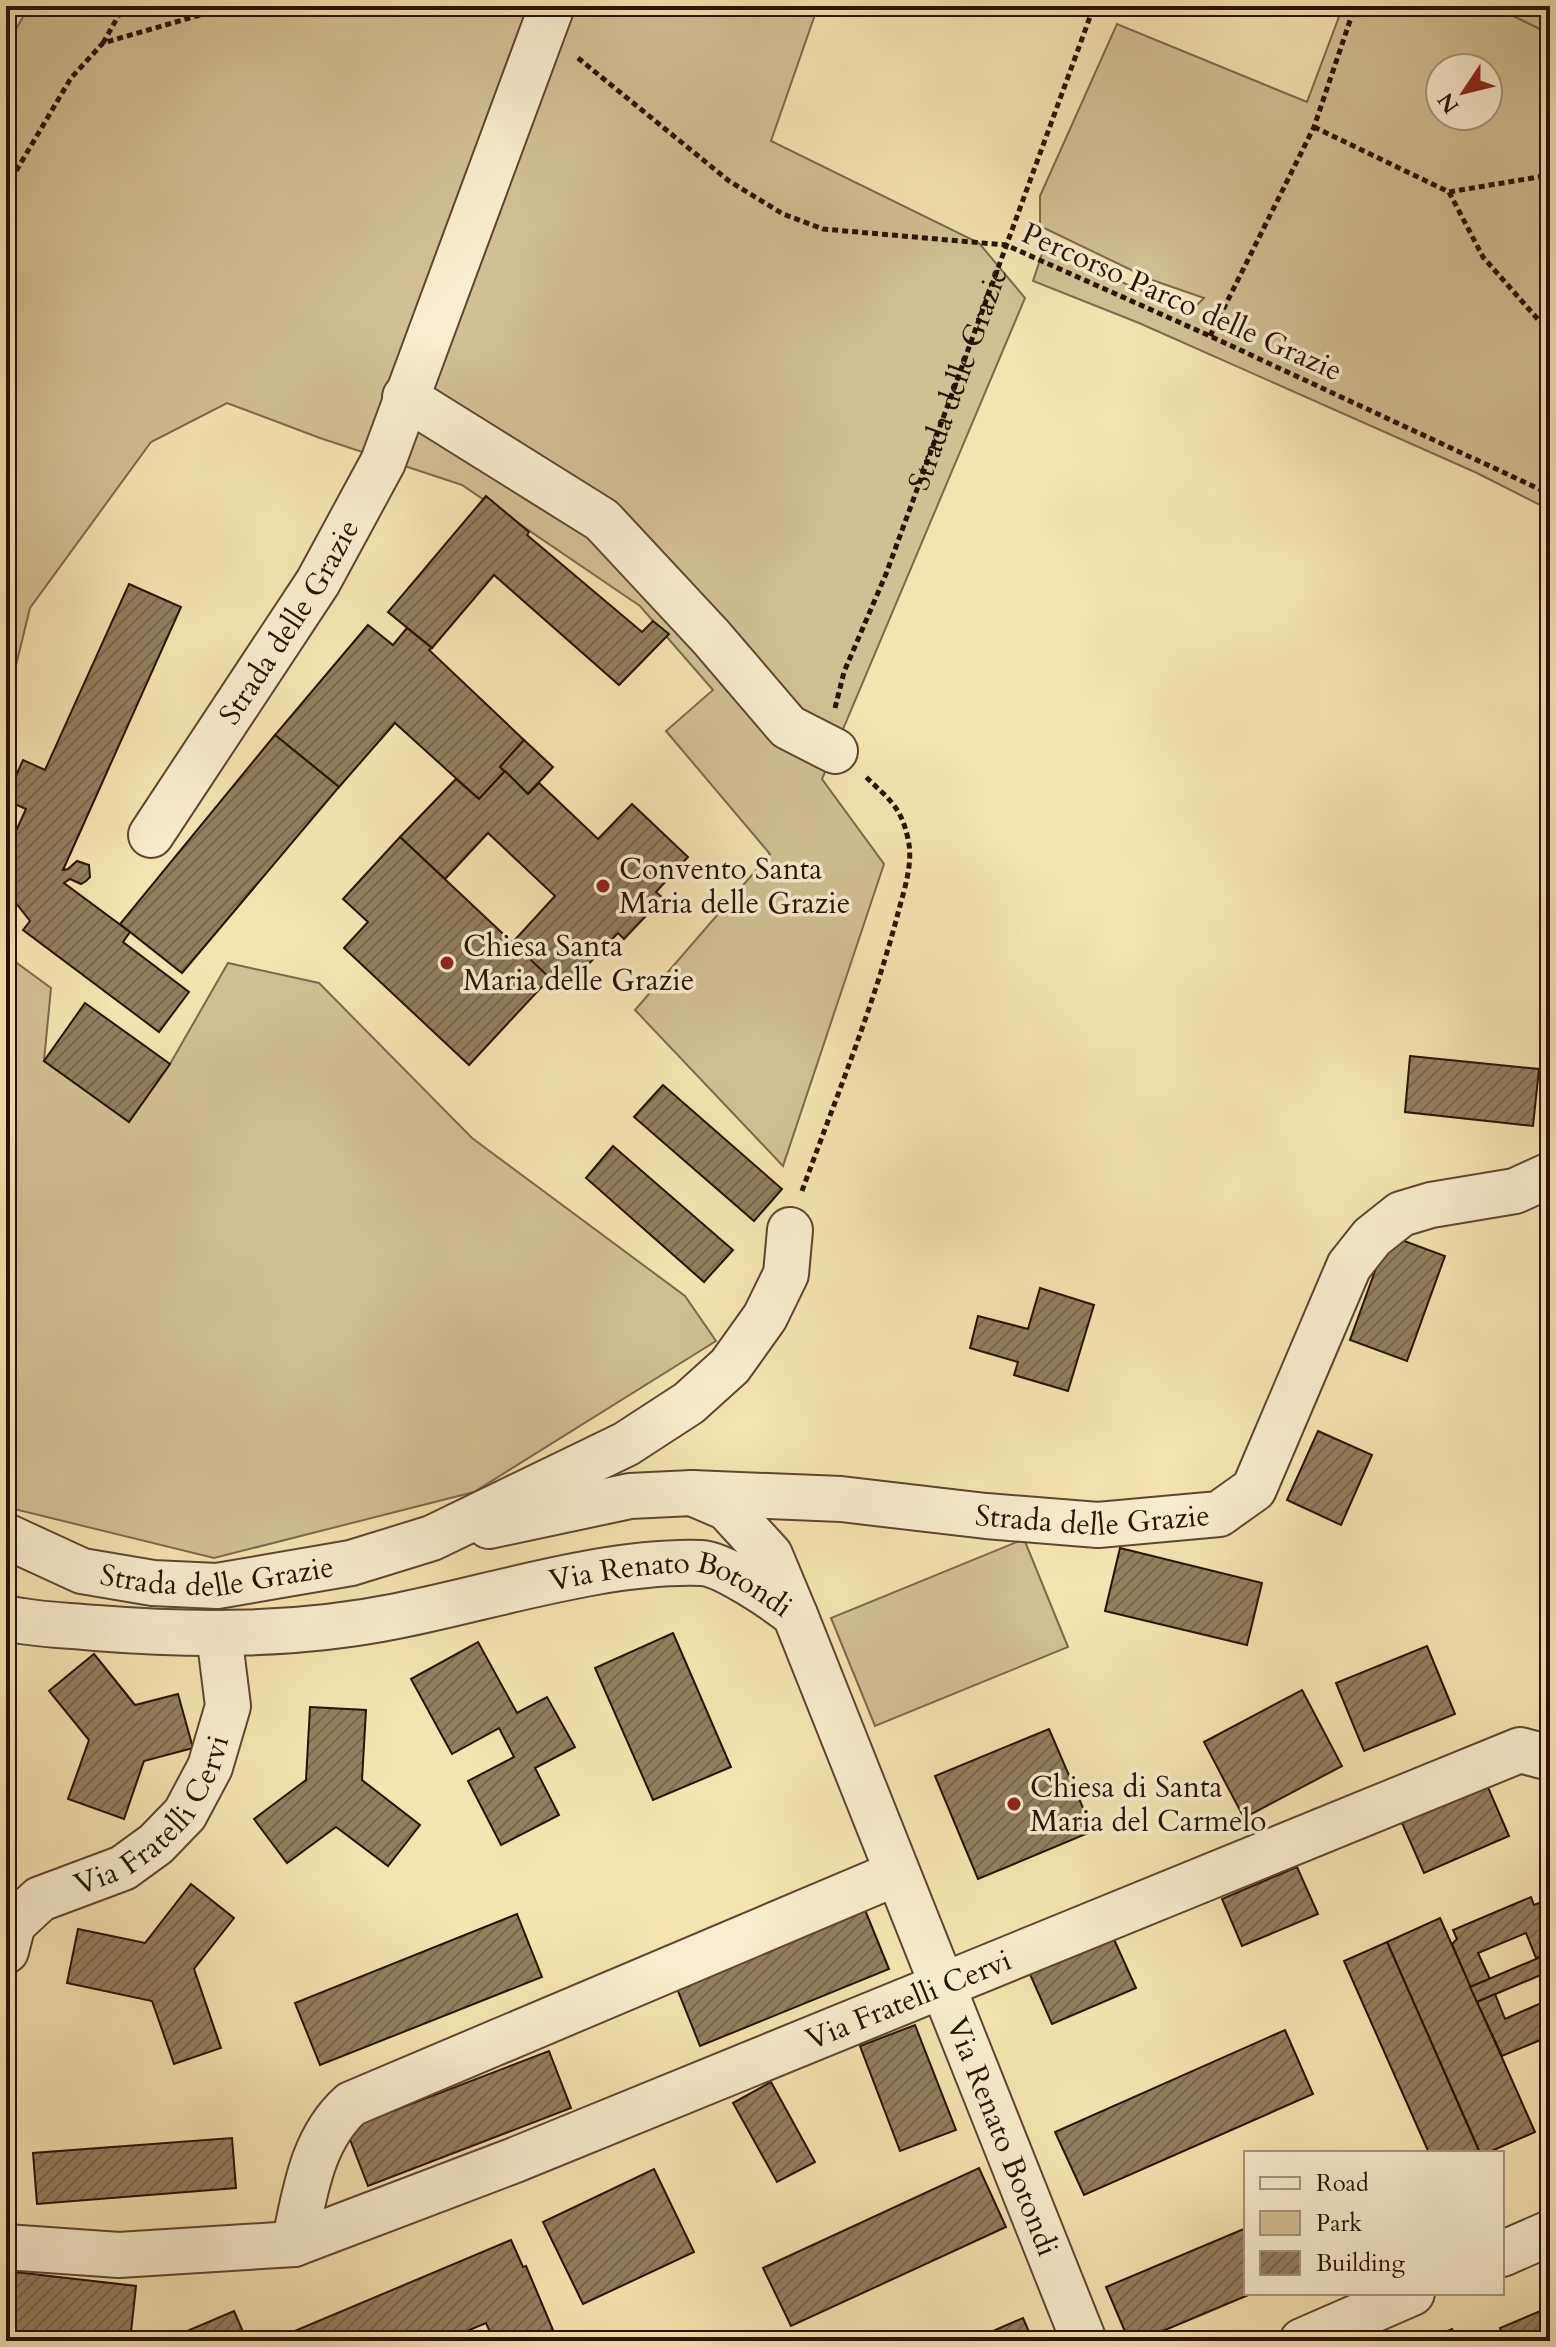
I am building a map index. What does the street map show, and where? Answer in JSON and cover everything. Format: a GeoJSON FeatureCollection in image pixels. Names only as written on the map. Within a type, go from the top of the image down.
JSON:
{"type":"FeatureCollection","features":[{"type":"Feature","properties":{"kind":"street","name":"Strada delle Grazie"},"geometry":{"type":"LineString","coordinates":[[151,835],[318,582],[383,462],[548,18]]}},
{"type":"Feature","properties":{"kind":"street"},"geometry":{"type":"LineString","coordinates":[[405,397],[602,520],[711,637],[788,727],[835,751]]}},
{"type":"Feature","properties":{"kind":"street","name":"Strada delle Grazie"},"geometry":{"type":"LineString","coordinates":[[6,1536],[82,1571],[153,1583],[217,1586],[351,1563],[432,1538],[630,1496],[692,1493],[841,1499],[1098,1525],[1219,1514],[1254,1489],[1349,1266],[1372,1237],[1401,1214],[1431,1205],[1515,1191],[1550,1175]]}},
{"type":"Feature","properties":{"kind":"street","name":"Strada delle Grazie"},"geometry":{"type":"LineString","coordinates":[[432,1538],[626,1444],[689,1403],[730,1366],[765,1317],[786,1274],[790,1230]]}},
{"type":"Feature","properties":{"kind":"street","name":"Strada delle Grazie"},"geometry":{"type":"LineString","coordinates":[[692,1493],[727,1508],[770,1555],[795,1615]]}},
{"type":"Feature","properties":{"kind":"street","name":"Via Renato Botondi"},"geometry":{"type":"LineString","coordinates":[[6,1618],[112,1629],[219,1634],[307,1630],[396,1616],[622,1568],[704,1563],[763,1590],[795,1615],[1084,2341]]}},
{"type":"Feature","properties":{"kind":"street","name":"Via Fratelli Cervi"},"geometry":{"type":"LineString","coordinates":[[6,1951],[13,1924],[40,1899],[123,1868],[156,1844],[185,1814],[210,1767],[228,1706],[219,1634]]}},
{"type":"Feature","properties":{"kind":"street","name":"Via Fratelli Cervi"},"geometry":{"type":"LineString","coordinates":[[6,2247],[119,2255],[294,2244],[515,2160],[941,1987],[1535,1754]]}},
{"type":"Feature","properties":{"kind":"street"},"geometry":{"type":"LineString","coordinates":[[294,2244],[312,2163],[335,2118],[351,2104],[897,1873]]}},
{"type":"Feature","properties":{"kind":"street"},"geometry":{"type":"LineString","coordinates":[[1504,2253],[1550,2233]]}},
{"type":"Feature","properties":{"kind":"street"},"geometry":{"type":"LineString","coordinates":[[1302,2341],[1407,2295]]}},
{"type":"Feature","properties":{"kind":"path"},"geometry":{"type":"LineString","coordinates":[[6,188],[71,78],[103,43],[124,6]]}},
{"type":"Feature","properties":{"kind":"path"},"geometry":{"type":"LineString","coordinates":[[103,43],[231,6]]}},
{"type":"Feature","properties":{"kind":"path","name":"Strada delle Grazie"},"geometry":{"type":"LineString","coordinates":[[835,751],[831,727],[844,672],[886,574],[1094,6]]}},
{"type":"Feature","properties":{"kind":"path"},"geometry":{"type":"LineString","coordinates":[[1210,336],[1314,127],[1355,6]]}},
{"type":"Feature","properties":{"kind":"path","name":"Percorso Parco delle Grazie"},"geometry":{"type":"LineString","coordinates":[[548,18],[729,181],[783,214],[823,229],[1006,245],[1550,494]]}},
{"type":"Feature","properties":{"kind":"path"},"geometry":{"type":"LineString","coordinates":[[1314,127],[1449,192],[1550,175]]}},
{"type":"Feature","properties":{"kind":"path"},"geometry":{"type":"LineString","coordinates":[[1449,192],[1483,257],[1550,333]]}},
{"type":"Feature","properties":{"kind":"path"},"geometry":{"type":"LineString","coordinates":[[790,1230],[857,1044],[889,947],[908,874],[909,842],[899,809],[835,751]]}},
{"type":"Feature","properties":{"kind":"green space"},"geometry":{"type":"Polygon","coordinates":[[[29,6],[818,6],[771,141],[979,243],[1025,298],[822,779],[884,864],[783,1166],[635,1010],[770,854],[666,731],[713,690],[640,606],[462,485],[320,438],[227,403],[151,442],[30,608],[6,706],[6,47],[29,6]]]}},
{"type":"Feature","properties":{"kind":"green space"},"geometry":{"type":"Polygon","coordinates":[[[1343,6],[1493,6],[1550,34],[1550,510],[1477,473],[1139,323],[1033,281],[1044,248],[1190,312],[1204,298],[1152,280],[1040,226],[1040,196],[1117,24],[1307,102],[1343,6]]]}},
{"type":"Feature","properties":{"kind":"green space"},"geometry":{"type":"Polygon","coordinates":[[[1493,6],[1550,6],[1550,34],[1493,6]]]}},
{"type":"Feature","properties":{"kind":"green space"},"geometry":{"type":"Polygon","coordinates":[[[6,955],[51,988],[44,1061],[129,1121],[170,1064],[228,963],[319,983],[472,1138],[685,1296],[716,1341],[474,1492],[214,1558],[6,1507],[6,955]]]}},
{"type":"Feature","properties":{"kind":"green space"},"geometry":{"type":"Polygon","coordinates":[[[1024,1539],[1068,1647],[875,1726],[831,1618],[1024,1539]]]}},
{"type":"Feature","properties":{"kind":"building"},"geometry":{"type":"Polygon","coordinates":[[[486,496],[529,532],[527,535],[642,632],[653,621],[669,634],[619,685],[494,575],[432,648],[388,612],[486,496]]]}},
{"type":"Feature","properties":{"kind":"building"},"geometry":{"type":"Polygon","coordinates":[[[129,584],[181,607],[63,870],[77,861],[89,865],[90,877],[86,881],[81,884],[70,879],[64,883],[130,932],[123,942],[189,992],[159,1032],[23,930],[30,921],[12,898],[9,876],[14,863],[6,859],[26,809],[6,798],[23,760],[45,770],[129,584]]]}},
{"type":"Feature","properties":{"kind":"building"},"geometry":{"type":"Polygon","coordinates":[[[368,625],[393,645],[407,628],[432,648],[429,650],[524,740],[500,767],[505,771],[479,799],[395,723],[339,787],[275,735],[368,625]]]}},
{"type":"Feature","properties":{"kind":"building"},"geometry":{"type":"Polygon","coordinates":[[[275,735],[339,787],[182,973],[120,924],[275,735]]]}},
{"type":"Feature","properties":{"kind":"building"},"geometry":{"type":"Polygon","coordinates":[[[524,740],[553,767],[528,794],[500,767],[524,740]]]}},
{"type":"Feature","properties":{"kind":"building","name":"Convento Santa Maria delle Grazie"},"geometry":{"type":"Polygon","coordinates":[[[505,771],[528,794],[539,783],[598,839],[632,804],[688,857],[656,892],[663,898],[624,939],[618,933],[563,991],[512,943],[555,896],[488,833],[445,879],[400,837],[456,779],[479,799],[505,771]]]}},
{"type":"Feature","properties":{"kind":"building","name":"Chiesa Santa Maria delle Grazie"},"geometry":{"type":"Polygon","coordinates":[[[400,837],[550,978],[469,1065],[344,948],[368,922],[343,899],[400,837]]]}},
{"type":"Feature","properties":{"kind":"building"},"geometry":{"type":"Polygon","coordinates":[[[85,1003],[170,1064],[129,1122],[44,1061],[85,1003]]]}},
{"type":"Feature","properties":{"kind":"building"},"geometry":{"type":"Polygon","coordinates":[[[1410,1056],[1539,1069],[1533,1126],[1405,1112],[1410,1056]]]}},
{"type":"Feature","properties":{"kind":"building"},"geometry":{"type":"Polygon","coordinates":[[[663,1085],[782,1189],[754,1221],[634,1117],[663,1085]]]}},
{"type":"Feature","properties":{"kind":"building"},"geometry":{"type":"Polygon","coordinates":[[[613,1146],[733,1250],[704,1282],[586,1178],[613,1146]]]}},
{"type":"Feature","properties":{"kind":"building"},"geometry":{"type":"Polygon","coordinates":[[[1388,1235],[1445,1256],[1407,1361],[1350,1340],[1388,1235]]]}},
{"type":"Feature","properties":{"kind":"building"},"geometry":{"type":"Polygon","coordinates":[[[1040,1288],[1094,1305],[1068,1391],[1014,1375],[1018,1362],[970,1348],[978,1316],[1028,1329],[1040,1288]]]}},
{"type":"Feature","properties":{"kind":"building"},"geometry":{"type":"Polygon","coordinates":[[[1318,1431],[1372,1455],[1341,1525],[1287,1500],[1318,1431]]]}},
{"type":"Feature","properties":{"kind":"building"},"geometry":{"type":"Polygon","coordinates":[[[1120,1548],[1262,1583],[1247,1645],[1105,1611],[1120,1548]]]}},
{"type":"Feature","properties":{"kind":"building"},"geometry":{"type":"Polygon","coordinates":[[[673,1633],[731,1767],[653,1800],[595,1668],[673,1633]]]}},
{"type":"Feature","properties":{"kind":"building"},"geometry":{"type":"Polygon","coordinates":[[[478,1642],[517,1713],[547,1697],[575,1747],[535,1768],[559,1815],[501,1845],[468,1781],[514,1757],[499,1728],[452,1754],[411,1679],[478,1642]]]}},
{"type":"Feature","properties":{"kind":"building"},"geometry":{"type":"Polygon","coordinates":[[[1427,1646],[1455,1714],[1364,1751],[1336,1683],[1427,1646]]]}},
{"type":"Feature","properties":{"kind":"building"},"geometry":{"type":"Polygon","coordinates":[[[94,1654],[135,1705],[178,1694],[193,1748],[144,1761],[124,1819],[68,1799],[89,1740],[49,1691],[94,1654]]]}},
{"type":"Feature","properties":{"kind":"building"},"geometry":{"type":"Polygon","coordinates":[[[1302,1690],[1342,1766],[1244,1818],[1204,1742],[1302,1690]]]}},
{"type":"Feature","properties":{"kind":"building"},"geometry":{"type":"Polygon","coordinates":[[[310,1707],[366,1710],[362,1780],[420,1825],[388,1866],[336,1827],[287,1863],[254,1819],[306,1780],[310,1707]]]}},
{"type":"Feature","properties":{"kind":"building","name":"Chiesa di Santa Maria del Carmelo"},"geometry":{"type":"Polygon","coordinates":[[[1049,1729],[1093,1831],[978,1879],[935,1776],[1049,1729]]]}},
{"type":"Feature","properties":{"kind":"building"},"geometry":{"type":"Polygon","coordinates":[[[1484,1778],[1509,1836],[1424,1873],[1398,1814],[1484,1778]]]}},
{"type":"Feature","properties":{"kind":"building"},"geometry":{"type":"Polygon","coordinates":[[[1297,1867],[1318,1914],[1242,1946],[1222,1899],[1297,1867]]]}},
{"type":"Feature","properties":{"kind":"building"},"geometry":{"type":"Polygon","coordinates":[[[191,1884],[234,1918],[194,1969],[221,2048],[174,2064],[152,2001],[67,1983],[78,1929],[145,1943],[191,1884]]]}},
{"type":"Feature","properties":{"kind":"building"},"geometry":{"type":"Polygon","coordinates":[[[1550,1886],[1550,1953],[1536,1958],[1526,1933],[1478,1953],[1490,1979],[1470,1987],[1452,1944],[1457,1939],[1453,1930],[1531,1897],[1534,1905],[1549,1899],[1544,1889],[1550,1886]]]}},
{"type":"Feature","properties":{"kind":"building"},"geometry":{"type":"Polygon","coordinates":[[[863,1905],[889,1969],[700,2046],[674,1981],[863,1905]]]}},
{"type":"Feature","properties":{"kind":"building"},"geometry":{"type":"Polygon","coordinates":[[[517,1914],[542,1977],[320,2065],[295,2003],[517,1914]]]}},
{"type":"Feature","properties":{"kind":"building"},"geometry":{"type":"Polygon","coordinates":[[[1440,1918],[1535,2132],[1492,2151],[1479,2151],[1387,1942],[1440,1918]]]}},
{"type":"Feature","properties":{"kind":"building"},"geometry":{"type":"Polygon","coordinates":[[[1112,1935],[1136,1988],[1052,2024],[1029,1972],[1112,1935]]]}},
{"type":"Feature","properties":{"kind":"building"},"geometry":{"type":"Polygon","coordinates":[[[1387,1942],[1479,2151],[1428,2151],[1344,1961],[1387,1942]]]}},
{"type":"Feature","properties":{"kind":"building"},"geometry":{"type":"Polygon","coordinates":[[[1550,1953],[1550,1971],[1477,2002],[1470,1987],[1550,1953]]]}},
{"type":"Feature","properties":{"kind":"building"},"geometry":{"type":"Polygon","coordinates":[[[1495,1994],[1505,2019],[1550,1999],[1550,2036],[1502,2056],[1477,2002],[1495,1994]]]}},
{"type":"Feature","properties":{"kind":"building"},"geometry":{"type":"Polygon","coordinates":[[[915,2025],[956,2130],[900,2151],[860,2046],[915,2025]]]}},
{"type":"Feature","properties":{"kind":"building"},"geometry":{"type":"Polygon","coordinates":[[[1285,2030],[1313,2094],[1084,2195],[1055,2132],[1285,2030]]]}},
{"type":"Feature","properties":{"kind":"building"},"geometry":{"type":"Polygon","coordinates":[[[549,2051],[571,2108],[368,2186],[346,2129],[549,2051]]]}},
{"type":"Feature","properties":{"kind":"building"},"geometry":{"type":"Polygon","coordinates":[[[771,2082],[815,2162],[777,2182],[733,2103],[771,2082]]]}},
{"type":"Feature","properties":{"kind":"building"},"geometry":{"type":"Polygon","coordinates":[[[232,2138],[236,2188],[37,2204],[33,2153],[232,2138]]]}},
{"type":"Feature","properties":{"kind":"building"},"geometry":{"type":"Polygon","coordinates":[[[979,2168],[1006,2227],[791,2326],[763,2268],[979,2168]]]}},
{"type":"Feature","properties":{"kind":"building"},"geometry":{"type":"Polygon","coordinates":[[[654,2169],[694,2252],[583,2304],[543,2222],[654,2169]]]}},
{"type":"Feature","properties":{"kind":"building"},"geometry":{"type":"Polygon","coordinates":[[[1244,2229],[1244,2295],[1248,2295],[1139,2341],[1129,2341],[1106,2287],[1244,2229]]]}},
{"type":"Feature","properties":{"kind":"building"},"geometry":{"type":"Polygon","coordinates":[[[511,2240],[523,2267],[526,2266],[553,2330],[527,2341],[494,2341],[486,2323],[443,2341],[271,2341],[511,2240]]]}},
{"type":"Feature","properties":{"kind":"building"},"geometry":{"type":"Polygon","coordinates":[[[6,2271],[136,2286],[130,2341],[6,2341],[6,2271]]]}},
{"type":"Feature","properties":{"kind":"building"},"geometry":{"type":"Polygon","coordinates":[[[1550,2307],[1550,2341],[1505,2341],[1500,2328],[1550,2307]]]}},
{"type":"Feature","properties":{"kind":"building"},"geometry":{"type":"Polygon","coordinates":[[[234,2311],[247,2341],[175,2341],[173,2337],[234,2311]]]}},
{"type":"Feature","properties":{"kind":"building"},"geometry":{"type":"Polygon","coordinates":[[[1023,2318],[1033,2341],[970,2341],[1023,2318]]]}},
{"type":"Feature","properties":{"kind":"building"},"geometry":{"type":"Polygon","coordinates":[[[1452,2329],[1457,2341],[1423,2341],[1452,2329]]]}},
{"type":"Feature","properties":{"kind":"place","name":"Convento Santa Maria delle Grazie"},"geometry":{"type":"Point","coordinates":[603,886]}},
{"type":"Feature","properties":{"kind":"place","name":"Chiesa Santa Maria delle Grazie"},"geometry":{"type":"Point","coordinates":[447,963]}},
{"type":"Feature","properties":{"kind":"place","name":"Chiesa di Santa Maria del Carmelo"},"geometry":{"type":"Point","coordinates":[1014,1804]}}]}
